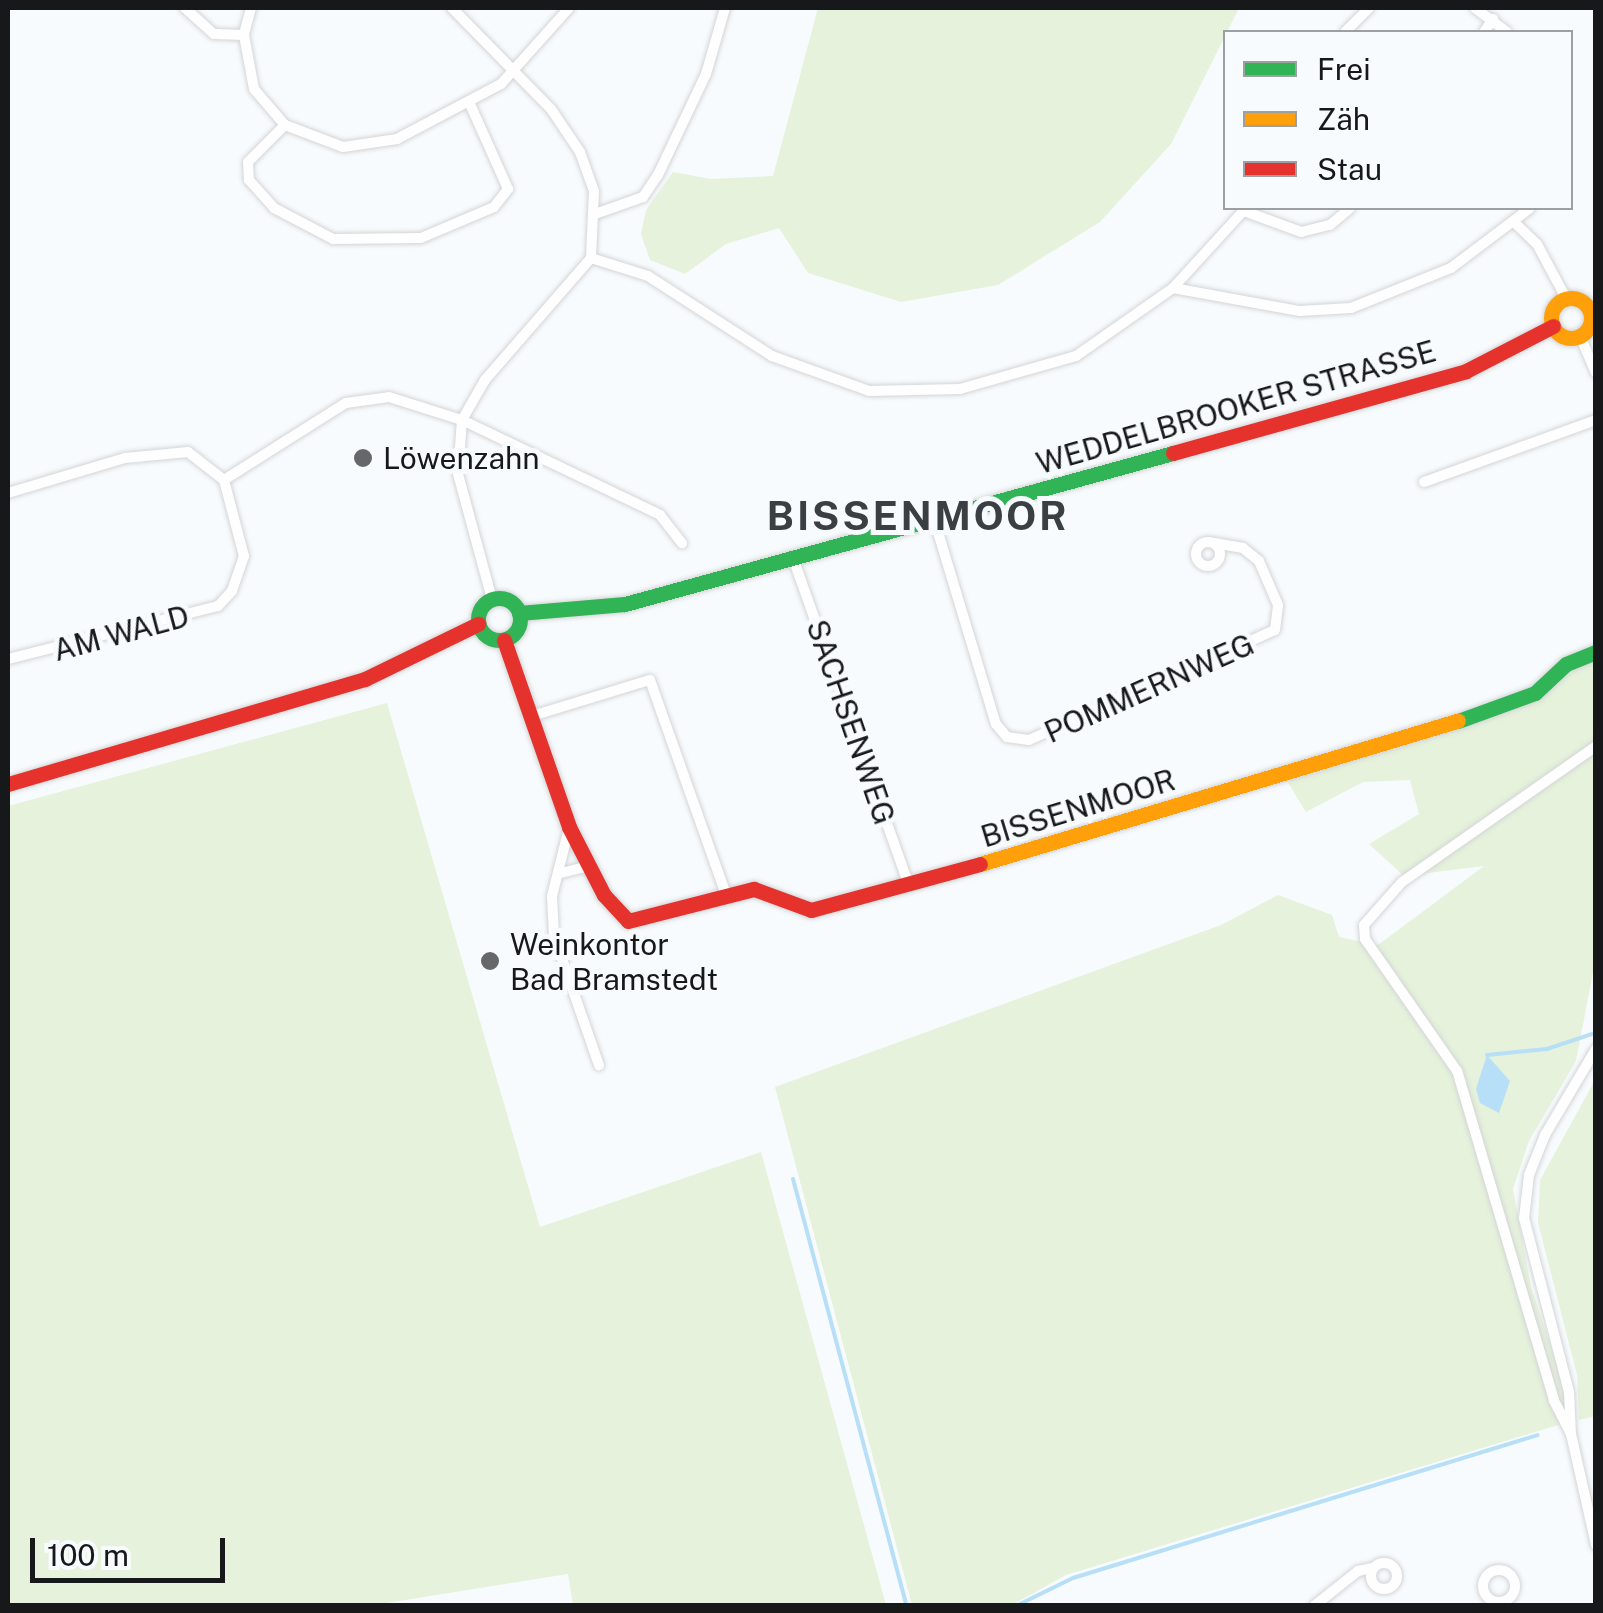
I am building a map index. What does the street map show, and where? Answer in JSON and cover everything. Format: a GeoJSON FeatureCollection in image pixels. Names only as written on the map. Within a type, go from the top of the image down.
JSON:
{"type":"FeatureCollection","features":[{"type":"Feature","properties":{"kind":"street"},"geometry":{"type":"LineString","coordinates":[[185,8],[214,34],[244,35]]}},
{"type":"Feature","properties":{"kind":"street"},"geometry":{"type":"LineString","coordinates":[[251,8],[244,35],[254,89],[284,124],[325,144],[368,146],[397,138],[469,102],[518,69],[568,8]]}},
{"type":"Feature","properties":{"kind":"street"},"geometry":{"type":"LineString","coordinates":[[452,8],[518,69],[580,152],[595,214],[591,258],[486,380],[462,420],[458,474],[492,599]]}},
{"type":"Feature","properties":{"kind":"street"},"geometry":{"type":"LineString","coordinates":[[595,214],[643,197],[658,175],[706,74],[726,8]]}},
{"type":"Feature","properties":{"kind":"street"},"geometry":{"type":"LineString","coordinates":[[1347,30],[1369,8]]}},
{"type":"Feature","properties":{"kind":"street"},"geometry":{"type":"LineString","coordinates":[[1475,8],[1505,30]]}},
{"type":"Feature","properties":{"kind":"street"},"geometry":{"type":"LineString","coordinates":[[1486,30],[1493,20]]}},
{"type":"Feature","properties":{"kind":"street"},"geometry":{"type":"LineString","coordinates":[[284,124],[248,162],[249,180],[274,208],[334,238],[421,238],[494,207],[508,189],[469,102]]}},
{"type":"Feature","properties":{"kind":"street"},"geometry":{"type":"LineString","coordinates":[[591,258],[648,276],[772,356],[869,391],[960,389],[1076,356],[1173,288],[1244,210]]}},
{"type":"Feature","properties":{"kind":"street"},"geometry":{"type":"LineString","coordinates":[[1247,210],[1300,232],[1330,225],[1348,210]]}},
{"type":"Feature","properties":{"kind":"street"},"geometry":{"type":"LineString","coordinates":[[1173,288],[1300,312],[1351,308],[1402,293],[1516,224],[1528,210]]}},
{"type":"Feature","properties":{"kind":"street"},"geometry":{"type":"LineString","coordinates":[[1516,224],[1538,244],[1566,298],[1592,306],[1589,327],[1580,336],[1561,336],[1552,326],[1552,309],[1566,298]]}},
{"type":"Feature","properties":{"kind":"street","name":"WEDDELBROOKER STRASSE"},"geometry":{"type":"LineString","coordinates":[[519,613],[626,604],[934,519],[1466,370],[1552,326]]}},
{"type":"Feature","properties":{"kind":"street"},"geometry":{"type":"LineString","coordinates":[[1580,336],[1596,373]]}},
{"type":"Feature","properties":{"kind":"street"},"geometry":{"type":"LineString","coordinates":[[8,492],[125,458],[188,452],[224,480],[346,403],[389,397],[462,420],[660,514],[682,543]]}},
{"type":"Feature","properties":{"kind":"street"},"geometry":{"type":"LineString","coordinates":[[1424,482],[1596,420]]}},
{"type":"Feature","properties":{"kind":"street","name":"AM WALD"},"geometry":{"type":"LineString","coordinates":[[8,658],[218,606],[232,591],[244,556],[224,480]]}},
{"type":"Feature","properties":{"kind":"street","name":"POMMERNWEG"},"geometry":{"type":"LineString","coordinates":[[934,519],[996,724],[1007,737],[1028,740],[1275,630],[1278,606],[1259,561],[1228,542],[1214,543]]}},
{"type":"Feature","properties":{"kind":"street","name":"SACHSENWEG"},"geometry":{"type":"LineString","coordinates":[[793,558],[908,886]]}},
{"type":"Feature","properties":{"kind":"street"},"geometry":{"type":"LineString","coordinates":[[492,599],[512,602],[519,613],[516,632],[504,640],[491,639],[478,624],[482,606],[492,599]]}},
{"type":"Feature","properties":{"kind":"street"},"geometry":{"type":"LineString","coordinates":[[8,784],[366,679],[478,624]]}},
{"type":"Feature","properties":{"kind":"street","name":"BISSENMOOR"},"geometry":{"type":"LineString","coordinates":[[504,640],[570,826],[613,908],[628,922],[754,890],[811,910],[908,886],[1484,714],[1536,692],[1566,664],[1596,652]]}},
{"type":"Feature","properties":{"kind":"street"},"geometry":{"type":"LineString","coordinates":[[532,716],[650,680],[727,896]]}},
{"type":"Feature","properties":{"kind":"street"},"geometry":{"type":"LineString","coordinates":[[1570,1434],[1554,1400],[1457,1070],[1365,939],[1364,926],[1402,882],[1596,746]]}},
{"type":"Feature","properties":{"kind":"street","name":"BISSENMOOR"},"geometry":{"type":"LineString","coordinates":[[570,826],[552,896],[554,936],[599,1065]]}},
{"type":"Feature","properties":{"kind":"street"},"geometry":{"type":"LineString","coordinates":[[561,873],[590,866]]}},
{"type":"Feature","properties":{"kind":"street"},"geometry":{"type":"LineString","coordinates":[[1596,1049],[1544,1135],[1528,1175],[1524,1218],[1569,1392],[1570,1434],[1596,1545]]}},
{"type":"Feature","properties":{"kind":"street"},"geometry":{"type":"LineString","coordinates":[[1314,1606],[1358,1571],[1372,1568]]}},
{"type":"Feature","properties":{"kind":"green space"},"geometry":{"type":"Polygon","coordinates":[[[818,8],[1239,8],[1228,30],[1223,30],[1223,40],[1171,144],[1100,222],[998,285],[901,302],[808,273],[779,228],[726,244],[685,274],[650,260],[641,234],[646,210],[673,172],[711,179],[773,176],[818,8]]]}},
{"type":"Feature","properties":{"kind":"green space"},"geometry":{"type":"Polygon","coordinates":[[[1595,655],[1595,962],[1576,1061],[1529,1141],[1513,1189],[1531,1287],[1565,1388],[1568,1422],[1066,1575],[1012,1605],[912,1605],[775,1087],[1221,925],[1278,895],[1332,915],[1339,937],[1378,945],[1484,866],[1404,876],[1369,844],[1419,814],[1410,780],[1363,782],[1306,812],[1285,778],[1487,716],[1595,655]]]}},
{"type":"Feature","properties":{"kind":"green space"},"geometry":{"type":"Polygon","coordinates":[[[387,703],[540,1227],[761,1152],[886,1605],[573,1605],[568,1574],[374,1605],[8,1605],[8,806],[387,703]]]}},
{"type":"Feature","properties":{"kind":"green space"},"geometry":{"type":"Polygon","coordinates":[[[1595,1080],[1596,1416],[1579,1420],[1577,1375],[1538,1223],[1540,1180],[1595,1080]]]}},
{"type":"Feature","properties":{"kind":"water"},"geometry":{"type":"Polygon","coordinates":[[[1487,1055],[1510,1081],[1499,1113],[1480,1103],[1476,1089],[1487,1055]]]}},
{"type":"Feature","properties":{"kind":"waterway"},"geometry":{"type":"LineString","coordinates":[[1487,1055],[1547,1049],[1592,1034]]}},
{"type":"Feature","properties":{"kind":"waterway"},"geometry":{"type":"LineString","coordinates":[[793,1179],[907,1606]]}},
{"type":"Feature","properties":{"kind":"waterway"},"geometry":{"type":"LineString","coordinates":[[1016,1606],[1073,1578],[1537,1435]]}},
{"type":"Feature","properties":{"kind":"traffic: fast"},"geometry":{"type":"LineString","coordinates":[[519,613],[625,604],[1173,453]]}},
{"type":"Feature","properties":{"kind":"traffic: fast"},"geometry":{"type":"LineString","coordinates":[[499,598],[514,604],[520,619],[514,634],[499,640],[484,634],[478,619],[484,604],[499,598]]}},
{"type":"Feature","properties":{"kind":"traffic: fast"},"geometry":{"type":"LineString","coordinates":[[1458,721],[1535,693],[1566,664],[1596,652]]}},
{"type":"Feature","properties":{"kind":"traffic: slow"},"geometry":{"type":"LineString","coordinates":[[1571,298],[1585,304],[1591,318],[1585,332],[1571,338],[1557,332],[1551,318],[1557,304],[1571,298]]}},
{"type":"Feature","properties":{"kind":"traffic: slow"},"geometry":{"type":"LineString","coordinates":[[980,864],[1458,721]]}},
{"type":"Feature","properties":{"kind":"traffic: jam"},"geometry":{"type":"LineString","coordinates":[[1173,453],[1466,371],[1553,326]]}},
{"type":"Feature","properties":{"kind":"traffic: jam"},"geometry":{"type":"LineString","coordinates":[[8,784],[365,679],[478,624]]}},
{"type":"Feature","properties":{"kind":"traffic: jam"},"geometry":{"type":"LineString","coordinates":[[504,640],[569,827],[604,895],[628,921],[754,889],[811,910],[980,864]]}},
{"type":"Feature","properties":{"kind":"place","name":"Löwenzahn"},"geometry":{"type":"Point","coordinates":[363,458]}},
{"type":"Feature","properties":{"kind":"place","name":"Weinkontor Bad Bramstedt"},"geometry":{"type":"Point","coordinates":[490,961]}},
{"type":"Feature","properties":{"kind":"district","name":"BISSENMOOR"},"geometry":{"type":"Point","coordinates":[918,516]}}]}
